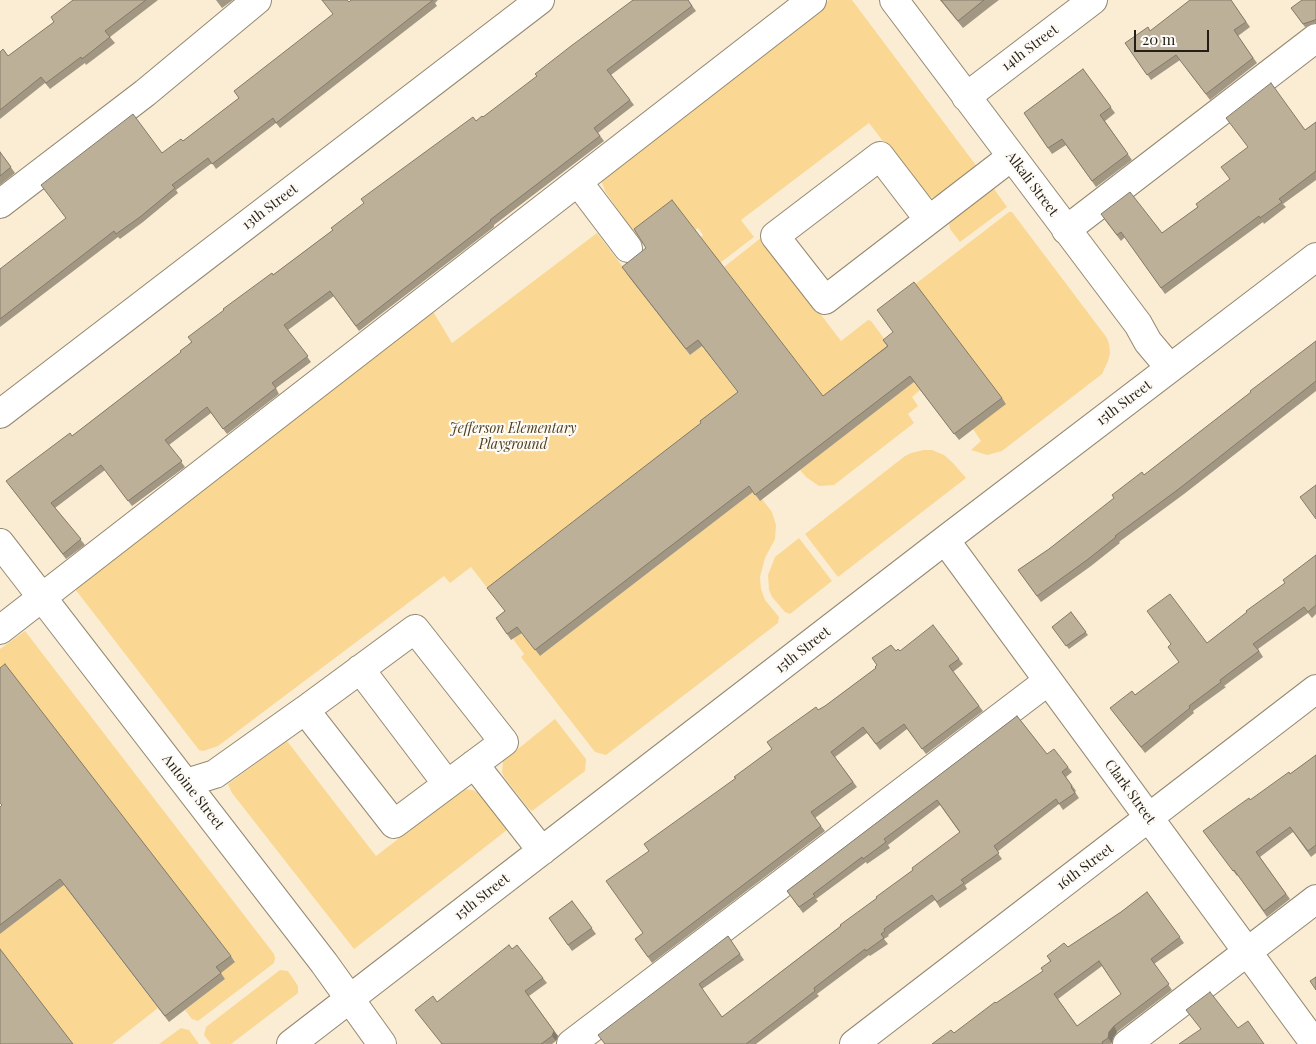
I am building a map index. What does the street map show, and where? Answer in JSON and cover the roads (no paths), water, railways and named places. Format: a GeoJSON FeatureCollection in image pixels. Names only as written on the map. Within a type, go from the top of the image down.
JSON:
{"type":"FeatureCollection","features":[{"type":"Feature","properties":{"kind":"street"},"geometry":{"type":"LineString","coordinates":[[0,204],[145,93],[257,0]]}},
{"type":"Feature","properties":{"kind":"street","name":"13th Street"},"geometry":{"type":"LineString","coordinates":[[0,414],[540,0]]}},
{"type":"Feature","properties":{"kind":"street"},"geometry":{"type":"LineString","coordinates":[[0,630],[812,0]]}},
{"type":"Feature","properties":{"kind":"street","name":"Alkali Street"},"geometry":{"type":"LineString","coordinates":[[894,0],[1138,324],[1148,342],[1170,368]]}},
{"type":"Feature","properties":{"kind":"street","name":"14th Street"},"geometry":{"type":"LineString","coordinates":[[966,97],[1093,0]]}},
{"type":"Feature","properties":{"kind":"street"},"geometry":{"type":"LineString","coordinates":[[1066,230],[1316,38]]}},
{"type":"Feature","properties":{"kind":"street"},"geometry":{"type":"LineString","coordinates":[[929,220],[880,156],[776,236],[825,300],[929,220],[1011,156]]}},
{"type":"Feature","properties":{"kind":"street"},"geometry":{"type":"LineString","coordinates":[[578,182],[628,248]]}},
{"type":"Feature","properties":{"kind":"street","name":"15th Street"},"geometry":{"type":"LineString","coordinates":[[291,1044],[1316,257]]}},
{"type":"Feature","properties":{"kind":"street","name":"Clark Street"},"geometry":{"type":"LineString","coordinates":[[945,540],[1315,1044]]}},
{"type":"Feature","properties":{"kind":"street","name":"Antoine Street"},"geometry":{"type":"LineString","coordinates":[[0,543],[350,998],[382,1044]]}},
{"type":"Feature","properties":{"kind":"street"},"geometry":{"type":"LineString","coordinates":[[186,783],[216,774],[415,629],[504,742],[394,824],[306,710]]}},
{"type":"Feature","properties":{"kind":"street"},"geometry":{"type":"LineString","coordinates":[[360,669],[447,784]]}},
{"type":"Feature","properties":{"kind":"street"},"geometry":{"type":"LineString","coordinates":[[571,1044],[1048,681]]}},
{"type":"Feature","properties":{"kind":"street","name":"16th Street"},"geometry":{"type":"LineString","coordinates":[[854,1044],[1316,689]]}},
{"type":"Feature","properties":{"kind":"street"},"geometry":{"type":"LineString","coordinates":[[474,764],[542,851]]}},
{"type":"Feature","properties":{"kind":"street"},"geometry":{"type":"LineString","coordinates":[[1127,1044],[1316,899]]}},
{"type":"Feature","properties":{"kind":"park label","name":"Jefferson Elementary Playground"},"geometry":{"type":"Point","coordinates":[513,438]}}]}
